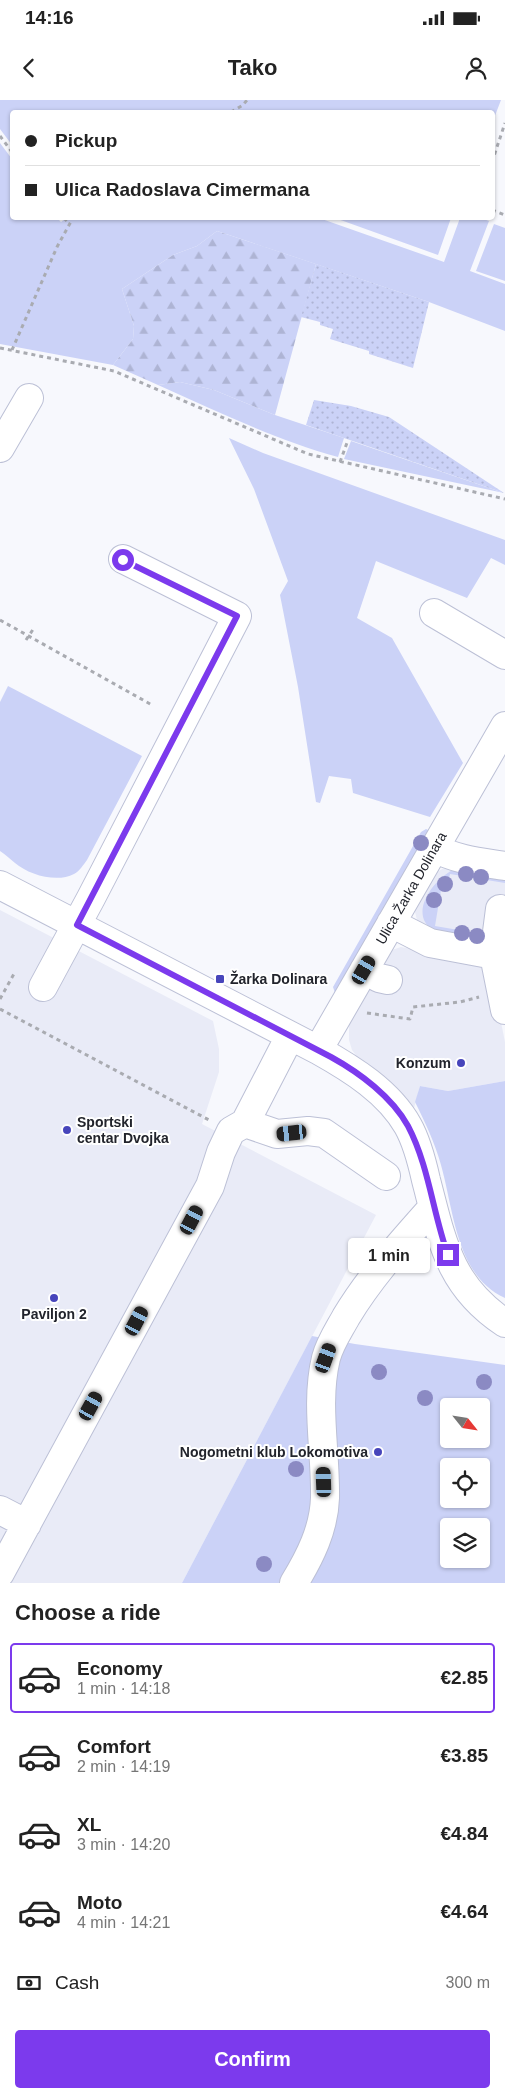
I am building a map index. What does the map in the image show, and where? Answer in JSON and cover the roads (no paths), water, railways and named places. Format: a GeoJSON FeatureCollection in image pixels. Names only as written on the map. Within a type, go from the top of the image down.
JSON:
{"type":"FeatureCollection","features":[{"type":"Feature","properties":{"kind":"street"},"geometry":{"type":"LineString","coordinates":[[0,448],[29,398]]}},
{"type":"Feature","properties":{"kind":"street"},"geometry":{"type":"LineString","coordinates":[[43,988],[237,616],[123,560]]}},
{"type":"Feature","properties":{"kind":"street"},"geometry":{"type":"LineString","coordinates":[[434,614],[505,655]]}},
{"type":"Feature","properties":{"kind":"street","name":"Ulica Žarka Dolinara"},"geometry":{"type":"LineString","coordinates":[[318,1050],[376,975],[391,924],[505,726]]}},
{"type":"Feature","properties":{"kind":"street"},"geometry":{"type":"LineString","coordinates":[[434,848],[448,855],[463,859],[505,866]]}},
{"type":"Feature","properties":{"kind":"street"},"geometry":{"type":"LineString","coordinates":[[0,885],[344,1064],[374,1087],[394,1106],[408,1127],[421,1161],[451,1265],[462,1284],[478,1303],[505,1323]]}},
{"type":"Feature","properties":{"kind":"street"},"geometry":{"type":"LineString","coordinates":[[500,909],[500,956],[505,1010]]}},
{"type":"Feature","properties":{"kind":"street"},"geometry":{"type":"LineString","coordinates":[[391,924],[430,943],[500,956]]}},
{"type":"Feature","properties":{"kind":"street"},"geometry":{"type":"LineString","coordinates":[[238,1127],[290,1036]]}},
{"type":"Feature","properties":{"kind":"street"},"geometry":{"type":"LineString","coordinates":[[238,1127],[277,1134],[308,1131],[324,1133],[386,1176]]}},
{"type":"Feature","properties":{"kind":"street"},"geometry":{"type":"LineString","coordinates":[[0,1573],[210,1186],[231,1164],[247,1134],[238,1127]]}},
{"type":"Feature","properties":{"kind":"street"},"geometry":{"type":"LineString","coordinates":[[294,1583],[310,1556],[323,1515],[325,1499],[322,1412],[326,1358],[333,1340],[362,1292],[433,1207]]}},
{"type":"Feature","properties":{"kind":"street"},"geometry":{"type":"LineString","coordinates":[[0,1510],[27,1524]]}},
{"type":"Feature","properties":{"kind":"place","name":"Žarka Dolinara"},"geometry":{"type":"Point","coordinates":[220,979]}},
{"type":"Feature","properties":{"kind":"place","name":"Konzum"},"geometry":{"type":"Point","coordinates":[461,1063]}},
{"type":"Feature","properties":{"kind":"place","name":"Sportski centar Dvojka"},"geometry":{"type":"Point","coordinates":[67,1130]}},
{"type":"Feature","properties":{"kind":"place","name":"Paviljon 2"},"geometry":{"type":"Point","coordinates":[54,1298]}},
{"type":"Feature","properties":{"kind":"place","name":"Nogometni klub Lokomotiva"},"geometry":{"type":"Point","coordinates":[378,1452]}}]}
